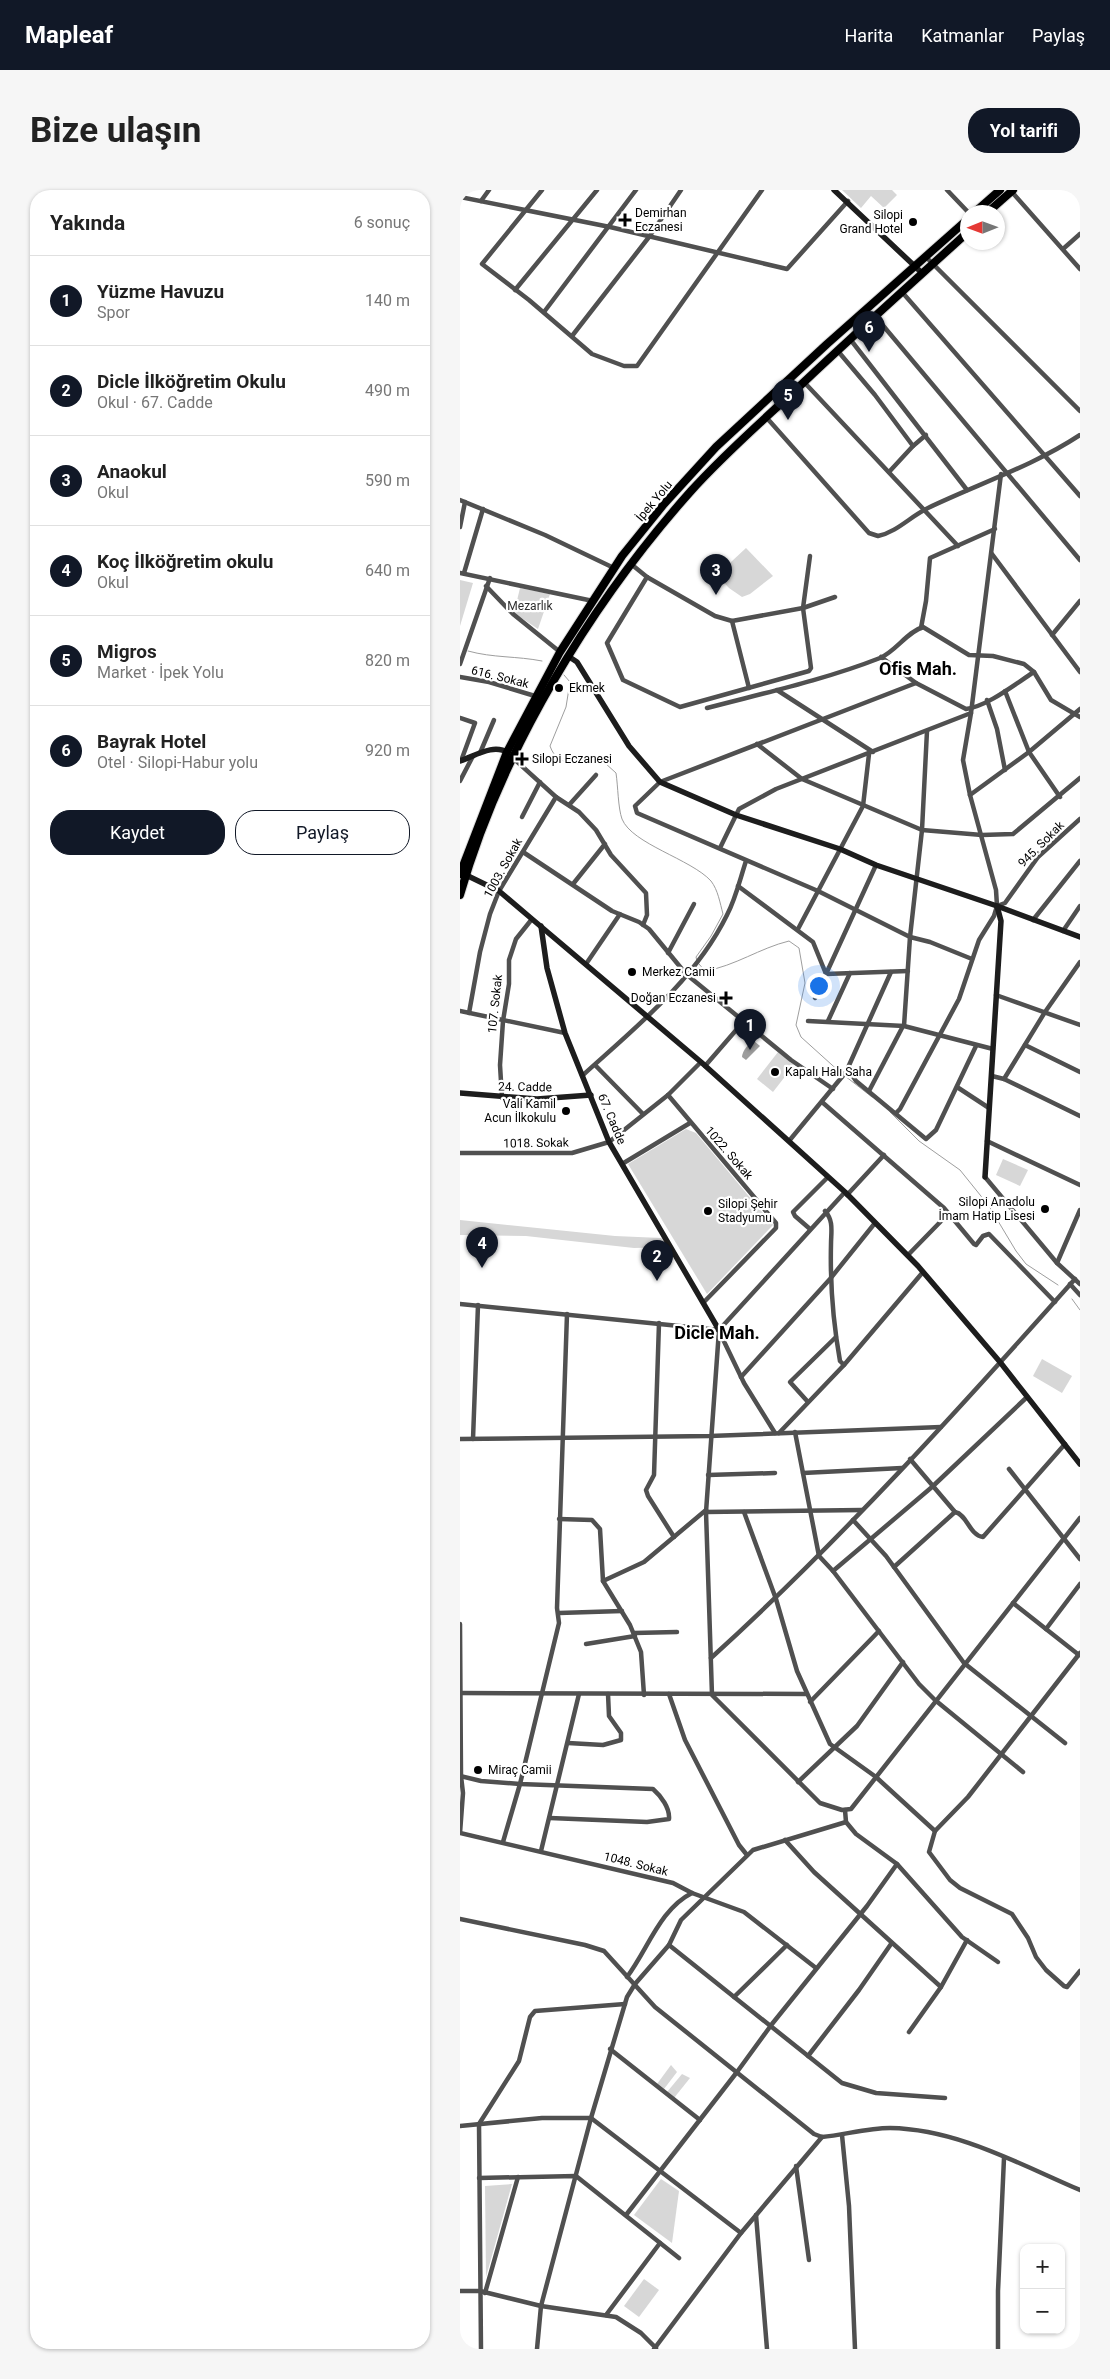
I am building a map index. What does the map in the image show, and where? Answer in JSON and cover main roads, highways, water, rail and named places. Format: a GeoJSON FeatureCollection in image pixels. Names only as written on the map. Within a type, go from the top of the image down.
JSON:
{"type":"FeatureCollection","features":[{"type":"Feature","properties":{"kind":"highway"},"geometry":{"type":"LineString","coordinates":[[983,205],[1000,190]]}},
{"type":"Feature","properties":{"kind":"highway"},"geometry":{"type":"LineString","coordinates":[[996,205],[1012,191]]}},
{"type":"Feature","properties":{"kind":"highway","name":"İpek Yolu"},"geometry":{"type":"LineString","coordinates":[[462,874],[506,752],[560,652],[614,568],[664,504],[716,447],[813,357],[960,227]]}},
{"type":"Feature","properties":{"kind":"highway"},"geometry":{"type":"LineString","coordinates":[[460,895],[462,874],[513,758],[568,656],[631,564],[691,492],[766,416],[960,239]]}},
{"type":"Feature","properties":{"kind":"highway"},"geometry":{"type":"LineString","coordinates":[[683,484],[684,491],[691,492]]}},
{"type":"Feature","properties":{"kind":"highway"},"geometry":{"type":"LineString","coordinates":[[664,504],[673,504],[674,512]]}},
{"type":"Feature","properties":{"kind":"waterway"},"geometry":{"type":"LineString","coordinates":[[468,651],[542,661]]}},
{"type":"Feature","properties":{"kind":"waterway"},"geometry":{"type":"LineString","coordinates":[[564,675],[570,682],[566,707],[550,746],[554,754],[565,762],[580,764],[605,763],[616,773],[622,819],[628,828],[649,844],[702,873],[711,881],[715,888],[723,914],[711,936],[696,957],[697,961]]}},
{"type":"Feature","properties":{"kind":"waterway"},"geometry":{"type":"LineString","coordinates":[[699,964],[705,971],[716,969],[789,941],[799,948],[805,983],[796,1025],[801,1037],[842,1074]]}},
{"type":"Feature","properties":{"kind":"waterway"},"geometry":{"type":"LineString","coordinates":[[845,1076],[872,1097]]}},
{"type":"Feature","properties":{"kind":"waterway"},"geometry":{"type":"LineString","coordinates":[[890,1112],[919,1141],[960,1170],[989,1206],[1026,1264],[1058,1285]]}},
{"type":"Feature","properties":{"kind":"waterway"},"geometry":{"type":"LineString","coordinates":[[1072,1299],[1080,1310]]}},
{"type":"Feature","properties":{"kind":"place","name":"Demirhan Eczanesi"},"geometry":{"type":"Point","coordinates":[625,220]}},
{"type":"Feature","properties":{"kind":"place","name":"Silopi Grand Hotel"},"geometry":{"type":"Point","coordinates":[913,222]}},
{"type":"Feature","properties":{"kind":"place","name":"Bayrak Hotel"},"geometry":{"type":"Point","coordinates":[869,352]}},
{"type":"Feature","properties":{"kind":"place","name":"Migros"},"geometry":{"type":"Point","coordinates":[788,420]}},
{"type":"Feature","properties":{"kind":"place","name":"Anaokul"},"geometry":{"type":"Point","coordinates":[716,595]}},
{"type":"Feature","properties":{"kind":"place","name":"Ekmek"},"geometry":{"type":"Point","coordinates":[559,688]}},
{"type":"Feature","properties":{"kind":"place","name":"Silopi Eczanesi"},"geometry":{"type":"Point","coordinates":[522,759]}},
{"type":"Feature","properties":{"kind":"place","name":"Merkez Camii"},"geometry":{"type":"Point","coordinates":[632,972]}},
{"type":"Feature","properties":{"kind":"place","name":"Doğan Eczanesi"},"geometry":{"type":"Point","coordinates":[726,998]}},
{"type":"Feature","properties":{"kind":"place","name":"Yüzme Havuzu"},"geometry":{"type":"Point","coordinates":[750,1050]}},
{"type":"Feature","properties":{"kind":"place","name":"Kapalı Halı Saha"},"geometry":{"type":"Point","coordinates":[775,1072]}},
{"type":"Feature","properties":{"kind":"place","name":"Vali Kamil Acun İlkokulu"},"geometry":{"type":"Point","coordinates":[566,1111]}},
{"type":"Feature","properties":{"kind":"place","name":"Silopi Anadolu İmam Hatip Lisesi"},"geometry":{"type":"Point","coordinates":[1045,1209]}},
{"type":"Feature","properties":{"kind":"place","name":"Silopi Şehir Stadyumu"},"geometry":{"type":"Point","coordinates":[708,1211]}},
{"type":"Feature","properties":{"kind":"place","name":"Koç İlköğretim okulu"},"geometry":{"type":"Point","coordinates":[482,1268]}},
{"type":"Feature","properties":{"kind":"place","name":"Dicle İlköğretim Okulu"},"geometry":{"type":"Point","coordinates":[657,1281]}},
{"type":"Feature","properties":{"kind":"place","name":"Miraç Camii"},"geometry":{"type":"Point","coordinates":[478,1770]}},
{"type":"Feature","properties":{"kind":"district","name":"Ofis Mah."},"geometry":{"type":"Point","coordinates":[918,669]}},
{"type":"Feature","properties":{"kind":"district","name":"Dicle Mah."},"geometry":{"type":"Point","coordinates":[717,1333]}},
{"type":"Feature","properties":{"kind":"park label","name":"Mezarlık"},"geometry":{"type":"Point","coordinates":[530,606]}}]}
